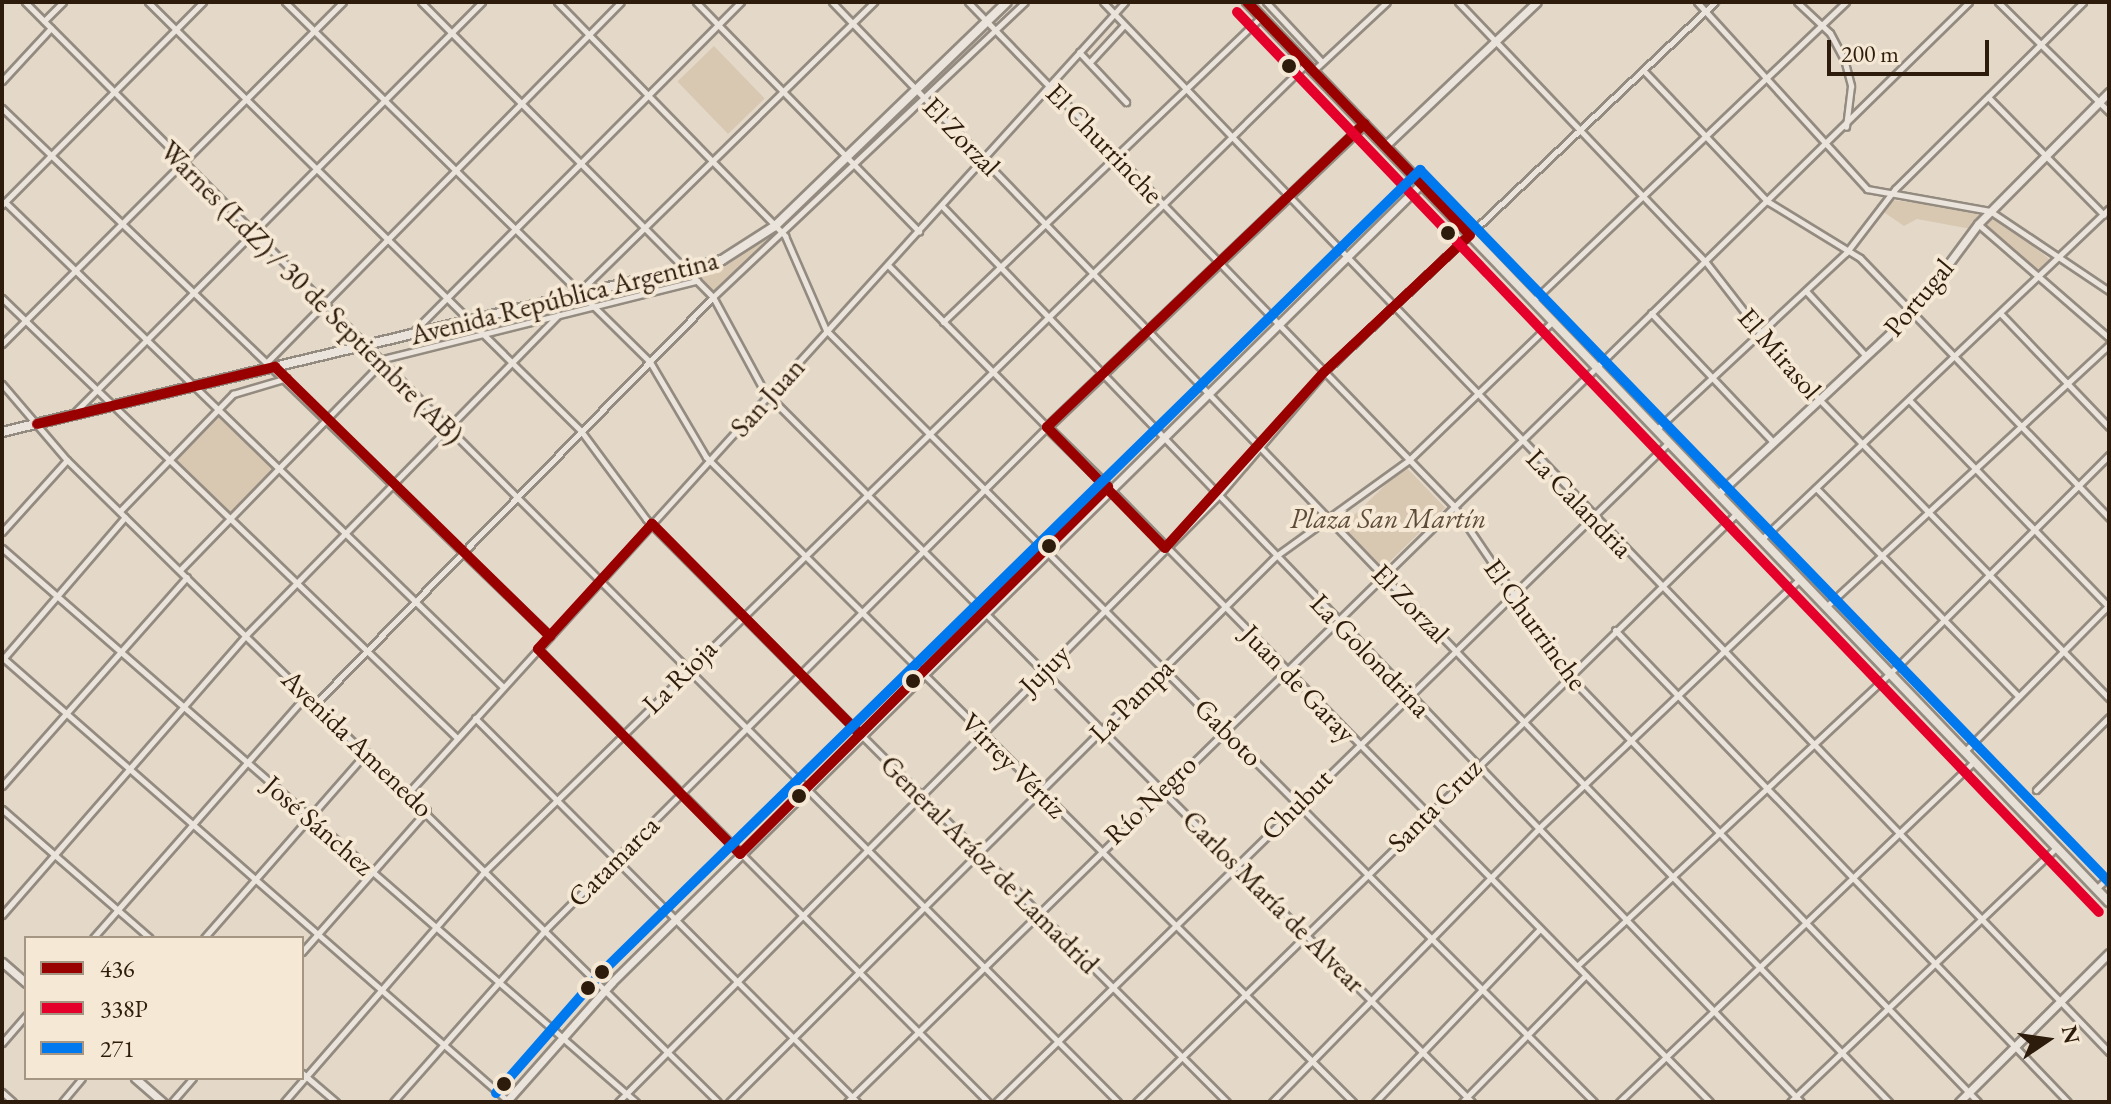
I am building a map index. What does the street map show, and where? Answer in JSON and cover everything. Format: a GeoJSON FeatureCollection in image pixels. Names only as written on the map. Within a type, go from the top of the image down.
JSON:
{"type":"FeatureCollection","features":[{"type":"Feature","properties":{"kind":"main road","name":"Avenida República Argentina"},"geometry":{"type":"LineString","coordinates":[[2,432],[264,370],[272,363],[365,347],[687,272],[775,226],[1007,2]]}},
{"type":"Feature","properties":{"kind":"main road"},"geometry":{"type":"LineString","coordinates":[[1247,2],[2109,902]]}},
{"type":"Feature","properties":{"kind":"street","name":"Warnes (LdZ) / 30 de Septiembre (AB)"},"geometry":{"type":"LineString","coordinates":[[25,2],[1118,1102]]}},
{"type":"Feature","properties":{"kind":"street"},"geometry":{"type":"LineString","coordinates":[[44,21],[63,2]]}},
{"type":"Feature","properties":{"kind":"street","name":"General Aráoz de Lamadrid"},"geometry":{"type":"LineString","coordinates":[[148,2],[383,240],[581,431],[652,524],[1227,1102]]}},
{"type":"Feature","properties":{"kind":"street"},"geometry":{"type":"LineString","coordinates":[[203,2],[3,204],[75,269],[503,687]]}},
{"type":"Feature","properties":{"kind":"street","name":"Virrey Vértiz"},"geometry":{"type":"LineString","coordinates":[[285,2],[380,100],[650,362],[710,461],[1353,1102]]}},
{"type":"Feature","properties":{"kind":"street"},"geometry":{"type":"LineString","coordinates":[[2,344],[181,160],[343,2]]}},
{"type":"Feature","properties":{"kind":"street","name":"Carlos María de Alvear"},"geometry":{"type":"LineString","coordinates":[[421,2],[713,297],[768,396],[1425,1050],[1464,1099],[1472,1102]]}},
{"type":"Feature","properties":{"kind":"street"},"geometry":{"type":"LineString","coordinates":[[72,416],[193,287],[482,2]]}},
{"type":"Feature","properties":{"kind":"street"},"geometry":{"type":"LineString","coordinates":[[557,2],[785,236],[826,330]]}},
{"type":"Feature","properties":{"kind":"street"},"geometry":{"type":"LineString","coordinates":[[272,363],[322,303],[621,2]]}},
{"type":"Feature","properties":{"kind":"street"},"geometry":{"type":"LineString","coordinates":[[696,2],[919,231]]}},
{"type":"Feature","properties":{"kind":"street"},"geometry":{"type":"LineString","coordinates":[[410,337],[578,161],[741,2]]}},
{"type":"Feature","properties":{"kind":"street","name":"El Zorzal"},"geometry":{"type":"LineString","coordinates":[[832,2],[1889,1102]]}},
{"type":"Feature","properties":{"kind":"street"},"geometry":{"type":"LineString","coordinates":[[580,295],[643,226],[874,2]]}},
{"type":"Feature","properties":{"kind":"street","name":"El Churrinche"},"geometry":{"type":"LineString","coordinates":[[968,2],[1453,505],[1568,675],[1978,1102]]}},
{"type":"Feature","properties":{"kind":"street","name":"Avenida República Argentina"},"geometry":{"type":"LineString","coordinates":[[316,703],[713,297],[785,236],[1025,2]]}},
{"type":"Feature","properties":{"kind":"street","name":"La Calandria"},"geometry":{"type":"LineString","coordinates":[[1103,2],[1660,587],[2109,1052]]}},
{"type":"Feature","properties":{"kind":"street","name":"San Juan"},"geometry":{"type":"LineString","coordinates":[[409,792],[1125,2]]}},
{"type":"Feature","properties":{"kind":"street"},"geometry":{"type":"LineString","coordinates":[[1266,2],[1322,62]]}},
{"type":"Feature","properties":{"kind":"street","name":"La Rioja"},"geometry":{"type":"LineString","coordinates":[[304,1074],[486,870],[927,429],[1230,137],[1309,68],[1322,62],[1387,2]]}},
{"type":"Feature","properties":{"kind":"street","name":"El Mirasol"},"geometry":{"type":"LineString","coordinates":[[1458,2],[1705,261],[1759,335],[1819,400],[2109,698]]}},
{"type":"Feature","properties":{"kind":"street"},"geometry":{"type":"LineString","coordinates":[[1385,146],[1537,2]]}},
{"type":"Feature","properties":{"kind":"street"},"geometry":{"type":"LineString","coordinates":[[1697,2],[1831,141],[1863,185],[1891,197],[1990,211],[2057,261],[2109,291]]}},
{"type":"Feature","properties":{"kind":"street","name":"Jujuy"},"geometry":{"type":"LineString","coordinates":[[618,1102],[664,1048],[1219,495],[1324,372],[1715,2]]}},
{"type":"Feature","properties":{"kind":"street"},"geometry":{"type":"LineString","coordinates":[[1797,2],[1822,26],[1849,72],[1846,127]]}},
{"type":"Feature","properties":{"kind":"street"},"geometry":{"type":"LineString","coordinates":[[1533,301],[1846,2]]}},
{"type":"Feature","properties":{"kind":"street","name":"Río Negro"},"geometry":{"type":"LineString","coordinates":[[852,1100],[1098,850],[1284,667],[1846,127],[1969,2]]}},
{"type":"Feature","properties":{"kind":"street"},"geometry":{"type":"LineString","coordinates":[[1998,2],[2109,112]]}},
{"type":"Feature","properties":{"kind":"street"},"geometry":{"type":"LineString","coordinates":[[1657,429],[1849,249],[1891,197],[2083,2]]}},
{"type":"Feature","properties":{"kind":"street"},"geometry":{"type":"LineString","coordinates":[[943,322],[1261,17]]}},
{"type":"Feature","properties":{"kind":"street"},"geometry":{"type":"LineString","coordinates":[[1089,63],[1124,25]]}},
{"type":"Feature","properties":{"kind":"street"},"geometry":{"type":"LineString","coordinates":[[2,81],[51,28]]}},
{"type":"Feature","properties":{"kind":"street"},"geometry":{"type":"LineString","coordinates":[[1079,52],[1126,102]]}},
{"type":"Feature","properties":{"kind":"street"},"geometry":{"type":"LineString","coordinates":[[1644,71],[1767,201],[1849,249],[2109,518]]}},
{"type":"Feature","properties":{"kind":"street","name":"Portugal"},"geometry":{"type":"LineString","coordinates":[[1719,493],[1912,313],[1978,224],[2109,92]]}},
{"type":"Feature","properties":{"kind":"street"},"geometry":{"type":"LineString","coordinates":[[1988,97],[2104,215]]}},
{"type":"Feature","properties":{"kind":"street"},"geometry":{"type":"LineString","coordinates":[[2,108],[54,152],[550,636]]}},
{"type":"Feature","properties":{"kind":"street"},"geometry":{"type":"LineString","coordinates":[[1047,427],[1364,124]]}},
{"type":"Feature","properties":{"kind":"street"},"geometry":{"type":"LineString","coordinates":[[125,517],[2,659],[507,1102],[606,988],[1160,435],[1421,184]]}},
{"type":"Feature","properties":{"kind":"street","name":"La Golondrina"},"geometry":{"type":"LineString","coordinates":[[942,206],[1801,1102]]}},
{"type":"Feature","properties":{"kind":"street"},"geometry":{"type":"LineString","coordinates":[[1762,539],[1956,358],[2109,209]]}},
{"type":"Feature","properties":{"kind":"street"},"geometry":{"type":"LineString","coordinates":[[1978,224],[2043,275],[2109,338]]}},
{"type":"Feature","properties":{"kind":"street","name":"Juan de Garay"},"geometry":{"type":"LineString","coordinates":[[888,265],[1710,1102]]}},
{"type":"Feature","properties":{"kind":"street","name":"Avenida República Argentina"},"geometry":{"type":"LineString","coordinates":[[380,361],[697,281]]}},
{"type":"Feature","properties":{"kind":"street"},"geometry":{"type":"LineString","coordinates":[[1806,291],[1866,356]]}},
{"type":"Feature","properties":{"kind":"street"},"geometry":{"type":"LineString","coordinates":[[2,298],[457,738]]}},
{"type":"Feature","properties":{"kind":"street"},"geometry":{"type":"LineString","coordinates":[[1651,313],[1773,442]]}},
{"type":"Feature","properties":{"kind":"street"},"geometry":{"type":"LineString","coordinates":[[2001,314],[2109,427]]}},
{"type":"Feature","properties":{"kind":"street"},"geometry":{"type":"LineString","coordinates":[[2,915],[247,634],[558,315]]}},
{"type":"Feature","properties":{"kind":"street","name":"La Pampa"},"geometry":{"type":"LineString","coordinates":[[729,1102],[1276,556],[1409,460],[1552,322]]}},
{"type":"Feature","properties":{"kind":"street","name":"Gaboto"},"geometry":{"type":"LineString","coordinates":[[826,330],[1366,871],[1486,986],[1594,1102]]}},
{"type":"Feature","properties":{"kind":"street"},"geometry":{"type":"LineString","coordinates":[[1827,606],[2109,345]]}},
{"type":"Feature","properties":{"kind":"street"},"geometry":{"type":"LineString","coordinates":[[180,570],[380,361]]}},
{"type":"Feature","properties":{"kind":"street"},"geometry":{"type":"LineString","coordinates":[[119,512],[236,392],[287,378]]}},
{"type":"Feature","properties":{"kind":"street","name":"Avenida Amenedo"},"geometry":{"type":"LineString","coordinates":[[2,384],[67,460],[409,792],[718,1102]]}},
{"type":"Feature","properties":{"kind":"street"},"geometry":{"type":"LineString","coordinates":[[1910,401],[2108,606],[1964,751]]}},
{"type":"Feature","properties":{"kind":"street","name":"Catamarca"},"geometry":{"type":"LineString","coordinates":[[393,1102],[546,929],[1047,427]]}},
{"type":"Feature","properties":{"kind":"street","name":"Chubut"},"geometry":{"type":"LineString","coordinates":[[996,1102],[1357,742],[1669,442]]}},
{"type":"Feature","properties":{"kind":"street"},"geometry":{"type":"LineString","coordinates":[[1577,966],[1810,742],[1943,621],[2109,455]]}},
{"type":"Feature","properties":{"kind":"street"},"geometry":{"type":"LineString","coordinates":[[2,532],[67,460]]}},
{"type":"Feature","properties":{"kind":"street"},"geometry":{"type":"LineString","coordinates":[[1816,488],[2018,696]]}},
{"type":"Feature","properties":{"kind":"street","name":"Santa Cruz"},"geometry":{"type":"LineString","coordinates":[[1136,1102],[1427,811],[1737,513]]}},
{"type":"Feature","properties":{"kind":"street","name":"José Sánchez"},"geometry":{"type":"LineString","coordinates":[[2,548],[636,1102]]}},
{"type":"Feature","properties":{"kind":"street"},"geometry":{"type":"LineString","coordinates":[[2,786],[187,577]]}},
{"type":"Feature","properties":{"kind":"street"},"geometry":{"type":"LineString","coordinates":[[1272,1102],[1490,876],[1801,579]]}},
{"type":"Feature","properties":{"kind":"street"},"geometry":{"type":"LineString","coordinates":[[1615,630],[2068,1102]]}},
{"type":"Feature","properties":{"kind":"street"},"geometry":{"type":"LineString","coordinates":[[538,649],[988,1102]]}},
{"type":"Feature","properties":{"kind":"street"},"geometry":{"type":"LineString","coordinates":[[95,936],[307,694]]}},
{"type":"Feature","properties":{"kind":"street"},"geometry":{"type":"LineString","coordinates":[[2036,790],[2109,717]]}},
{"type":"Feature","properties":{"kind":"street"},"geometry":{"type":"LineString","coordinates":[[475,718],[852,1100]]}},
{"type":"Feature","properties":{"kind":"street"},"geometry":{"type":"LineString","coordinates":[[206,936],[367,752]]}},
{"type":"Feature","properties":{"kind":"street"},"geometry":{"type":"LineString","coordinates":[[1619,1102],[1974,762]]}},
{"type":"Feature","properties":{"kind":"street"},"geometry":{"type":"LineString","coordinates":[[2,809],[148,936]]}},
{"type":"Feature","properties":{"kind":"street"},"geometry":{"type":"LineString","coordinates":[[304,950],[427,810]]}},
{"type":"Feature","properties":{"kind":"street"},"geometry":{"type":"LineString","coordinates":[[1790,1102],[2056,848]]}},
{"type":"Feature","properties":{"kind":"street"},"geometry":{"type":"LineString","coordinates":[[2096,889],[2109,877]]}},
{"type":"Feature","properties":{"kind":"street"},"geometry":{"type":"LineString","coordinates":[[1375,1102],[1540,929]]}},
{"type":"Feature","properties":{"kind":"street"},"geometry":{"type":"LineString","coordinates":[[1959,1102],[2109,953]]}},
{"type":"Feature","properties":{"kind":"street"},"geometry":{"type":"LineString","coordinates":[[2,962],[24,981]]}},
{"type":"Feature","properties":{"kind":"street"},"geometry":{"type":"LineString","coordinates":[[1464,1099],[1586,975]]}},
{"type":"Feature","properties":{"kind":"street"},"geometry":{"type":"LineString","coordinates":[[2,1043],[24,1017]]}},
{"type":"Feature","properties":{"kind":"street"},"geometry":{"type":"LineString","coordinates":[[304,1074],[336,1102]]}},
{"type":"Feature","properties":{"kind":"street"},"geometry":{"type":"LineString","coordinates":[[62,1102],[80,1080]]}},
{"type":"Feature","properties":{"kind":"street"},"geometry":{"type":"LineString","coordinates":[[137,1080],[163,1102]]}},
{"type":"Feature","properties":{"kind":"street"},"geometry":{"type":"LineString","coordinates":[[172,1102],[191,1080]]}},
{"type":"Feature","properties":{"kind":"street","name":"La Rioja"},"geometry":{"type":"LineString","coordinates":[[284,1102],[300,1080]]}},
{"type":"Feature","properties":{"kind":"street"},"geometry":{"type":"LineString","coordinates":[[2,1092],[13,1102]]}},
{"type":"Feature","properties":{"kind":"green space"},"geometry":{"type":"Polygon","coordinates":[[[714,46],[765,99],[728,134],[677,81],[714,46]]]}},
{"type":"Feature","properties":{"kind":"green space"},"geometry":{"type":"Polygon","coordinates":[[[1892,200],[1984,212],[1971,229],[1917,219],[1904,226],[1882,211],[1892,200]]]}},
{"type":"Feature","properties":{"kind":"green space"},"geometry":{"type":"Polygon","coordinates":[[[1994,216],[2052,262],[2040,271],[1982,225],[1994,216]]]}},
{"type":"Feature","properties":{"kind":"green space"},"geometry":{"type":"Polygon","coordinates":[[[775,229],[782,236],[716,292],[694,275],[775,229]]]}},
{"type":"Feature","properties":{"kind":"green space"},"geometry":{"type":"Polygon","coordinates":[[[218,414],[274,468],[230,514],[174,460],[218,414]]]}},
{"type":"Feature","properties":{"kind":"green space","name":"Plaza San Martín"},"geometry":{"type":"Polygon","coordinates":[[[1405,466],[1445,508],[1383,568],[1342,526],[1405,466]]]}},
{"type":"Feature","properties":{"kind":"transit line","name":"436"},"geometry":{"type":"LineString","coordinates":[[1247,2],[1364,124]]}},
{"type":"Feature","properties":{"kind":"transit line","name":"338P"},"geometry":{"type":"LineString","coordinates":[[1237,12],[2099,912]]}},
{"type":"Feature","properties":{"kind":"transit line","name":"436"},"geometry":{"type":"LineString","coordinates":[[1364,124],[1470,235],[1324,372],[1165,548],[1047,427],[1364,124]]}},
{"type":"Feature","properties":{"kind":"transit line","name":"271"},"geometry":{"type":"LineString","coordinates":[[496,1093],[602,972],[1420,170],[2109,882]]}},
{"type":"Feature","properties":{"kind":"transit line","name":"436"},"geometry":{"type":"LineString","coordinates":[[275,367],[550,636]]}},
{"type":"Feature","properties":{"kind":"transit line","name":"436"},"geometry":{"type":"LineString","coordinates":[[37,424],[275,367]]}},
{"type":"Feature","properties":{"kind":"transit line","name":"436"},"geometry":{"type":"LineString","coordinates":[[860,734],[652,524],[538,649],[740,854],[1108,487]]}}]}
